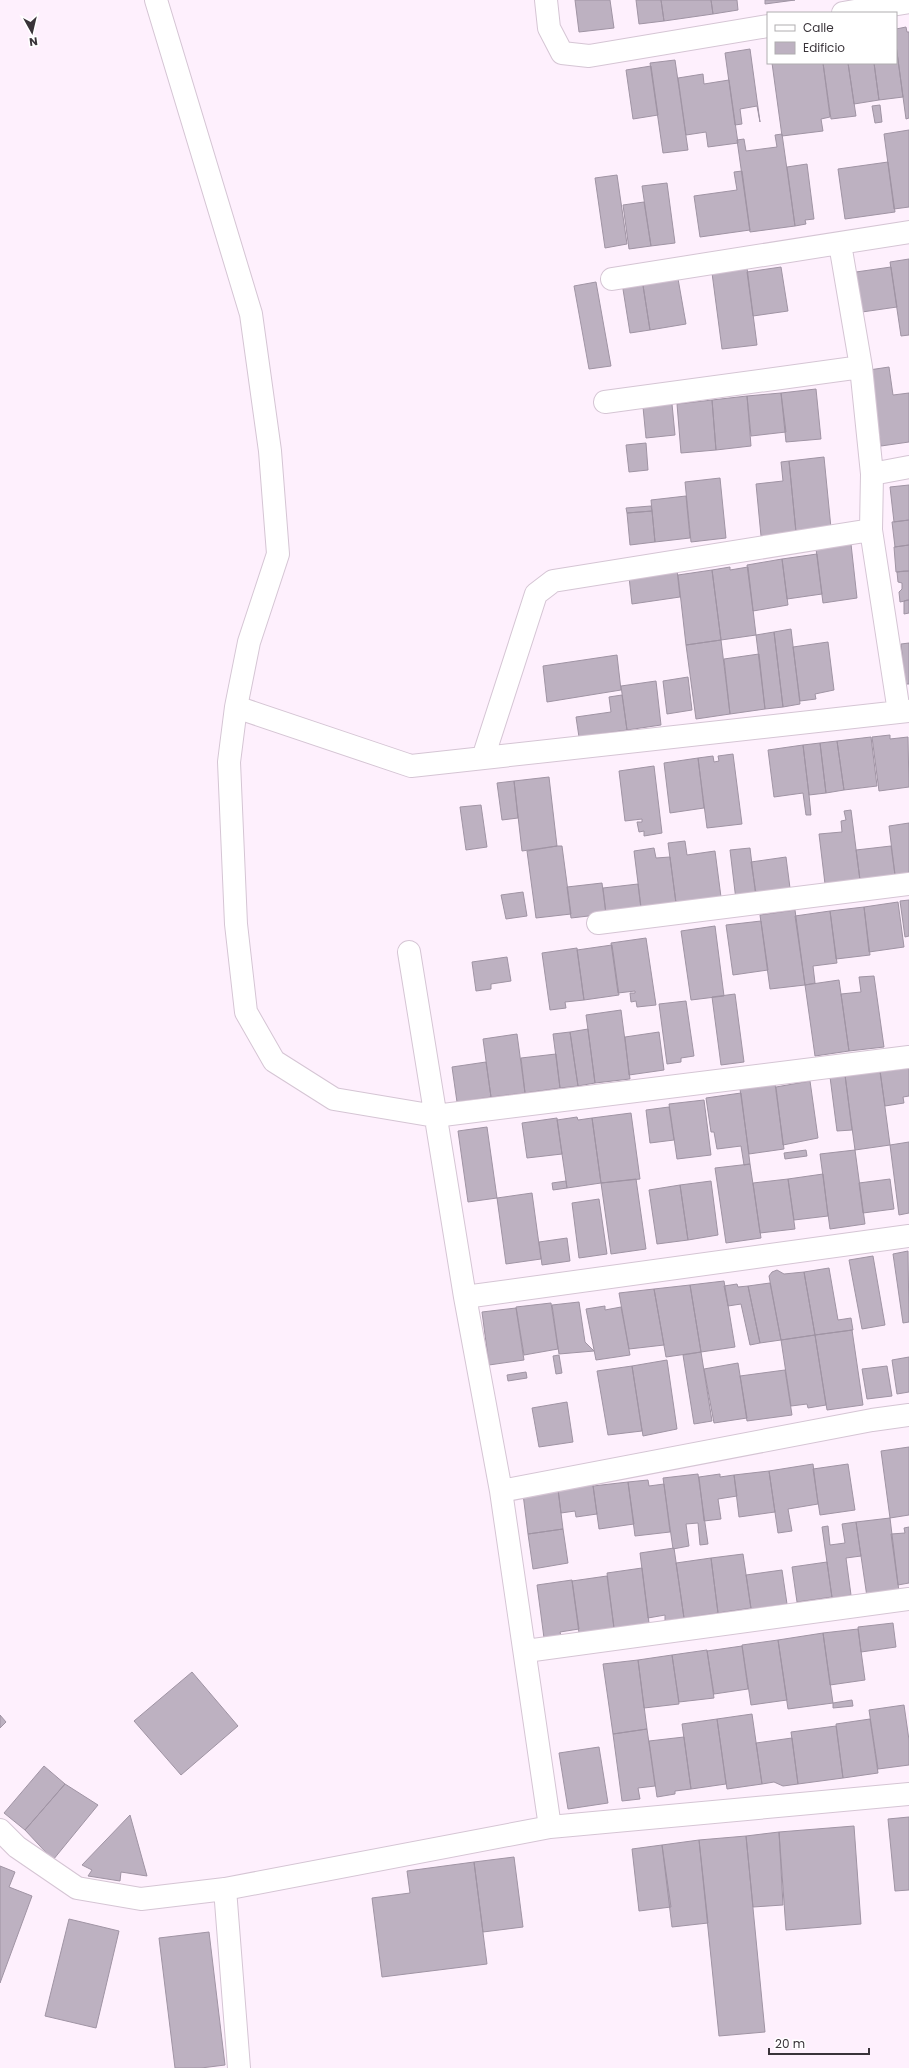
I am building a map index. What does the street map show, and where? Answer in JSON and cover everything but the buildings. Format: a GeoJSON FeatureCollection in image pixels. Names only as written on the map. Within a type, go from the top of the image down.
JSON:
{"type":"FeatureCollection","features":[{"type":"Feature","properties":{"kind":"street"},"geometry":{"type":"LineString","coordinates":[[156,0],[251,314],[270,450],[278,554],[249,642],[236,706],[229,762],[236,924],[246,1012],[274,1061],[334,1099],[435,1116],[909,1057]]}},
{"type":"Feature","properties":{"kind":"street"},"geometry":{"type":"LineString","coordinates":[[546,0],[549,28],[562,53],[589,56],[767,26]]}},
{"type":"Feature","properties":{"kind":"street"},"geometry":{"type":"LineString","coordinates":[[849,12],[909,2]]}},
{"type":"Feature","properties":{"kind":"street"},"geometry":{"type":"LineString","coordinates":[[612,278],[840,244],[909,232]]}},
{"type":"Feature","properties":{"kind":"street"},"geometry":{"type":"LineString","coordinates":[[236,706],[411,766],[904,711],[871,530],[872,474],[860,367],[840,244]]}},
{"type":"Feature","properties":{"kind":"street"},"geometry":{"type":"LineString","coordinates":[[605,402],[860,367]]}},
{"type":"Feature","properties":{"kind":"street"},"geometry":{"type":"LineString","coordinates":[[872,474],[909,467]]}},
{"type":"Feature","properties":{"kind":"street"},"geometry":{"type":"LineString","coordinates":[[483,758],[536,594],[553,581],[871,530]]}},
{"type":"Feature","properties":{"kind":"street"},"geometry":{"type":"LineString","coordinates":[[598,923],[909,884]]}},
{"type":"Feature","properties":{"kind":"street"},"geometry":{"type":"LineString","coordinates":[[409,952],[465,1297],[501,1491],[526,1651],[550,1827]]}},
{"type":"Feature","properties":{"kind":"street"},"geometry":{"type":"LineString","coordinates":[[465,1297],[909,1236]]}},
{"type":"Feature","properties":{"kind":"street"},"geometry":{"type":"LineString","coordinates":[[501,1491],[872,1420],[909,1415]]}},
{"type":"Feature","properties":{"kind":"street"},"geometry":{"type":"LineString","coordinates":[[526,1651],[909,1599]]}},
{"type":"Feature","properties":{"kind":"street"},"geometry":{"type":"LineString","coordinates":[[0,1830],[17,1846],[77,1888],[141,1899],[225,1889],[550,1827],[909,1794]]}},
{"type":"Feature","properties":{"kind":"street"},"geometry":{"type":"LineString","coordinates":[[225,1889],[239,2068]]}}]}
